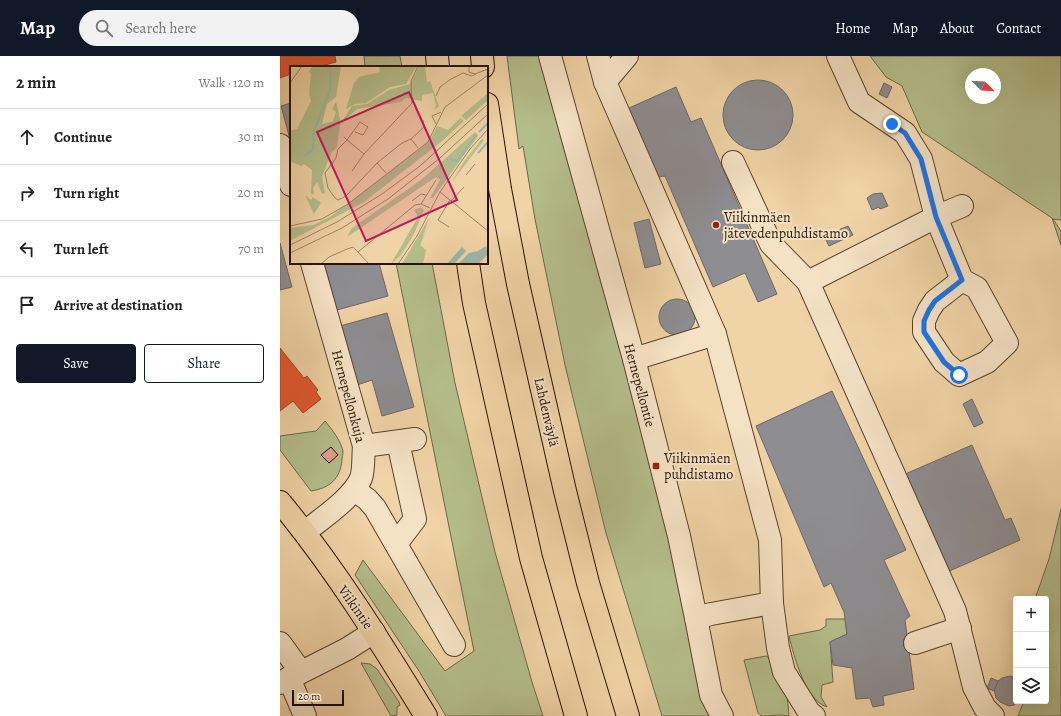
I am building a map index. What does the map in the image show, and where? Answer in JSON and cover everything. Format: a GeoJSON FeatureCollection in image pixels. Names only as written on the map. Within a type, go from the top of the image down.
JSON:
{"type":"FeatureCollection","features":[{"type":"Feature","properties":{"kind":"main road"},"geometry":{"type":"LineString","coordinates":[[437,56],[438,66]]}},
{"type":"Feature","properties":{"kind":"main road"},"geometry":{"type":"LineString","coordinates":[[482,56],[483,66]]}},
{"type":"Feature","properties":{"kind":"main road","name":"Lahdenväylä"},"geometry":{"type":"LineString","coordinates":[[488,111],[500,189],[518,284],[565,491],[588,583],[628,716]]}},
{"type":"Feature","properties":{"kind":"main road"},"geometry":{"type":"LineString","coordinates":[[468,264],[474,303],[531,558],[576,716]]}},
{"type":"Feature","properties":{"kind":"main road","name":"Viikintie"},"geometry":{"type":"LineString","coordinates":[[280,502],[305,532],[374,632],[426,716]]}},
{"type":"Feature","properties":{"kind":"street","name":"Hernepellontie"},"geometry":{"type":"LineString","coordinates":[[550,56],[634,359],[679,536],[711,695],[722,716]]}},
{"type":"Feature","properties":{"kind":"street"},"geometry":{"type":"LineString","coordinates":[[598,56],[605,82],[715,334],[770,540],[772,603],[778,648],[784,672],[808,712],[814,716]]}},
{"type":"Feature","properties":{"kind":"street"},"geometry":{"type":"LineString","coordinates":[[605,82],[627,56]]}},
{"type":"Feature","properties":{"kind":"street"},"geometry":{"type":"LineString","coordinates":[[838,56],[859,102],[905,133],[921,159],[936,217],[962,280]]}},
{"type":"Feature","properties":{"kind":"street"},"geometry":{"type":"LineString","coordinates":[[280,145],[290,181]]}},
{"type":"Feature","properties":{"kind":"street"},"geometry":{"type":"LineString","coordinates":[[733,162],[771,244],[808,282],[956,612],[974,687],[985,708],[993,716]]}},
{"type":"Feature","properties":{"kind":"street"},"geometry":{"type":"LineString","coordinates":[[808,282],[936,217],[962,206]]}},
{"type":"Feature","properties":{"kind":"street","name":"Hernepellonkuja"},"geometry":{"type":"LineString","coordinates":[[305,532],[347,498],[354,490],[362,477],[364,446],[312,264]]}},
{"type":"Feature","properties":{"kind":"street"},"geometry":{"type":"LineString","coordinates":[[634,359],[715,334]]}},
{"type":"Feature","properties":{"kind":"street"},"geometry":{"type":"LineString","coordinates":[[364,446],[406,441],[414,519],[396,544]]}},
{"type":"Feature","properties":{"kind":"street"},"geometry":{"type":"LineString","coordinates":[[354,490],[367,499],[375,508],[454,645]]}},
{"type":"Feature","properties":{"kind":"street"},"geometry":{"type":"LineString","coordinates":[[696,618],[772,603]]}},
{"type":"Feature","properties":{"kind":"street"},"geometry":{"type":"LineString","coordinates":[[916,643],[960,628]]}},
{"type":"Feature","properties":{"kind":"street"},"geometry":{"type":"LineString","coordinates":[[290,678],[347,649],[374,632]]}},
{"type":"Feature","properties":{"kind":"street"},"geometry":{"type":"LineString","coordinates":[[280,643],[290,678],[305,716]]}},
{"type":"Feature","properties":{"kind":"green space"},"geometry":{"type":"Polygon","coordinates":[[[364,56],[400,56],[402,66],[365,66],[364,56]]]}},
{"type":"Feature","properties":{"kind":"green space"},"geometry":{"type":"Polygon","coordinates":[[[507,56],[542,56],[672,540],[710,716],[662,716],[606,533],[565,365],[535,219],[523,146],[519,149],[507,56]]]}},
{"type":"Feature","properties":{"kind":"green space"},"geometry":{"type":"Polygon","coordinates":[[[870,56],[1061,56],[1061,220],[1053,219],[1061,231],[1061,245],[1052,218],[922,132],[902,86],[886,77],[870,56]]]}},
{"type":"Feature","properties":{"kind":"green space"},"geometry":{"type":"Polygon","coordinates":[[[396,264],[432,264],[455,383],[495,552],[543,716],[446,716],[419,671],[355,575],[363,560],[445,671],[474,651],[396,264]]]}},
{"type":"Feature","properties":{"kind":"green space"},"geometry":{"type":"Polygon","coordinates":[[[325,421],[336,435],[342,447],[343,452],[341,467],[333,482],[324,488],[311,491],[280,450],[280,436],[316,431],[325,421]]]}},
{"type":"Feature","properties":{"kind":"green space"},"geometry":{"type":"Polygon","coordinates":[[[1061,509],[1061,716],[1018,716],[1023,704],[1049,704],[1049,596],[1036,596],[1049,559],[1061,509]]]}},
{"type":"Feature","properties":{"kind":"green space"},"geometry":{"type":"Polygon","coordinates":[[[826,619],[845,619],[847,634],[830,642],[833,682],[822,685],[821,697],[827,707],[819,703],[812,696],[807,687],[797,665],[789,636],[820,630],[826,626],[826,619]]]}},
{"type":"Feature","properties":{"kind":"green space"},"geometry":{"type":"Polygon","coordinates":[[[766,656],[770,658],[787,694],[789,716],[762,716],[758,713],[744,660],[766,656]]]}},
{"type":"Feature","properties":{"kind":"green space"},"geometry":{"type":"Polygon","coordinates":[[[361,663],[370,664],[377,669],[399,702],[400,705],[397,707],[397,715],[391,716],[361,663]]]}},
{"type":"Feature","properties":{"kind":"building: Shops"},"geometry":{"type":"Polygon","coordinates":[[[280,56],[335,56],[336,62],[321,66],[290,66],[290,74],[280,78],[280,56]]]}},
{"type":"Feature","properties":{"kind":"building: Shops"},"geometry":{"type":"Polygon","coordinates":[[[280,348],[304,378],[307,376],[318,390],[316,392],[321,399],[303,413],[293,401],[280,411],[280,348]]]}},
{"type":"Feature","properties":{"kind":"building: Industry"},"geometry":{"type":"Polygon","coordinates":[[[751,80],[765,80],[778,86],[787,95],[791,101],[793,115],[791,129],[783,140],[772,148],[765,150],[751,150],[744,148],[733,140],[725,129],[723,122],[723,108],[725,101],[733,90],[744,82],[751,80]]]}},
{"type":"Feature","properties":{"kind":"building: Industry"},"geometry":{"type":"Polygon","coordinates":[[[884,83],[892,87],[887,98],[879,94],[884,83]]]}},
{"type":"Feature","properties":{"kind":"building: Industry","name":"Viikinmäen jätevedenpuhdistamo"},"geometry":{"type":"Polygon","coordinates":[[[676,87],[691,122],[701,118],[777,294],[758,302],[745,273],[713,287],[665,176],[658,177],[629,108],[676,87]]]}},
{"type":"Feature","properties":{"kind":"building: Industry"},"geometry":{"type":"Polygon","coordinates":[[[290,103],[290,139],[281,106],[290,103]]]}},
{"type":"Feature","properties":{"kind":"building: Industry"},"geometry":{"type":"Polygon","coordinates":[[[882,193],[888,206],[880,209],[879,207],[872,210],[867,198],[873,194],[882,193]]]}},
{"type":"Feature","properties":{"kind":"building: Industry"},"geometry":{"type":"Polygon","coordinates":[[[649,219],[661,264],[645,268],[634,223],[649,219]]]}},
{"type":"Feature","properties":{"kind":"building: Industry"},"geometry":{"type":"Polygon","coordinates":[[[848,226],[853,235],[829,246],[824,236],[848,226]]]}},
{"type":"Feature","properties":{"kind":"building: Industry"},"geometry":{"type":"Polygon","coordinates":[[[280,243],[292,287],[280,290],[280,243]]]}},
{"type":"Feature","properties":{"kind":"building: Industry"},"geometry":{"type":"Polygon","coordinates":[[[324,264],[379,264],[388,296],[337,310],[324,264]]]}},
{"type":"Feature","properties":{"kind":"building: Industry"},"geometry":{"type":"Polygon","coordinates":[[[680,299],[690,304],[694,310],[694,324],[690,330],[684,334],[674,335],[664,330],[660,324],[659,314],[664,304],[670,300],[680,299]]]}},
{"type":"Feature","properties":{"kind":"building: Industry"},"geometry":{"type":"Polygon","coordinates":[[[387,313],[414,407],[382,416],[372,380],[357,385],[340,326],[387,313]]]}},
{"type":"Feature","properties":{"kind":"building: Industry"},"geometry":{"type":"Polygon","coordinates":[[[832,391],[906,550],[884,560],[910,616],[905,620],[914,689],[883,696],[884,705],[873,707],[870,698],[856,699],[852,668],[833,665],[830,642],[847,634],[844,612],[831,583],[824,587],[756,426],[832,391]]]}},
{"type":"Feature","properties":{"kind":"building: Industry"},"geometry":{"type":"Polygon","coordinates":[[[972,399],[983,423],[974,427],[963,404],[972,399]]]}},
{"type":"Feature","properties":{"kind":"building: Industry"},"geometry":{"type":"Polygon","coordinates":[[[972,445],[1005,520],[1011,518],[1020,540],[945,573],[903,475],[972,445]]]}},
{"type":"Feature","properties":{"kind":"building: Industry"},"geometry":{"type":"Polygon","coordinates":[[[1010,676],[1013,677],[1013,704],[1015,704],[1014,705],[1009,706],[1000,702],[996,698],[994,689],[998,681],[1002,678],[1010,676]]]}},
{"type":"Feature","properties":{"kind":"building: Industry"},"geometry":{"type":"Polygon","coordinates":[[[991,678],[998,681],[994,691],[987,688],[991,678]]]}},
{"type":"Feature","properties":{"kind":"building: Other"},"geometry":{"type":"Polygon","coordinates":[[[331,447],[338,455],[329,463],[321,455],[331,447]]]}},
{"type":"Feature","properties":{"kind":"place","name":"Viikinmäen jätevedenpuhdistamo"},"geometry":{"type":"Point","coordinates":[716,225]}},
{"type":"Feature","properties":{"kind":"place","name":"Viikinmäen puhdistamo"},"geometry":{"type":"Point","coordinates":[656,466]}},
{"type":"Feature","properties":{"kind":"route"},"geometry":{"type":"LineString","coordinates":[[892,124],[905,133],[921,159],[936,217],[962,280],[935,301],[924,321],[924,332],[944,362],[959,375]]}}]}
